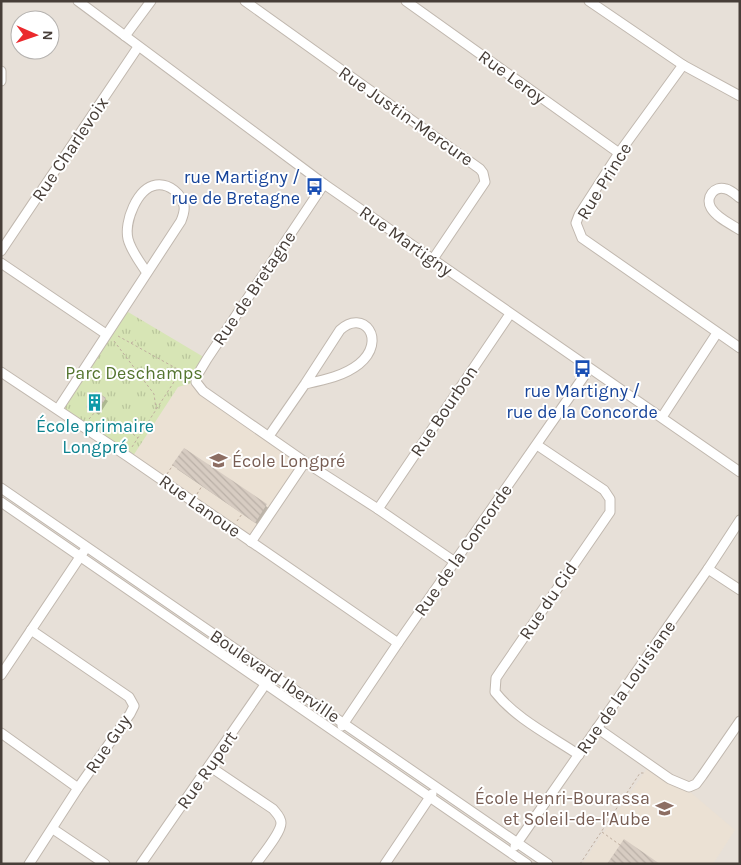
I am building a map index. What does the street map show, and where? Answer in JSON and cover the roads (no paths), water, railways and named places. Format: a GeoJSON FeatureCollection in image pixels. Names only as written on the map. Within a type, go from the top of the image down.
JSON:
{"type":"FeatureCollection","features":[{"type":"Feature","properties":{"kind":"street","name":"Rue Martigny"},"geometry":{"type":"LineString","coordinates":[[78,1],[324,184],[740,472]]}},
{"type":"Feature","properties":{"kind":"street"},"geometry":{"type":"LineString","coordinates":[[125,36],[151,1]]}},
{"type":"Feature","properties":{"kind":"street","name":"Rue Justin-Mercure"},"geometry":{"type":"LineString","coordinates":[[245,1],[483,173],[484,182],[433,259]]}},
{"type":"Feature","properties":{"kind":"street","name":"Rue Leroy"},"geometry":{"type":"LineString","coordinates":[[406,1],[619,153]]}},
{"type":"Feature","properties":{"kind":"street"},"geometry":{"type":"LineString","coordinates":[[589,1],[684,65],[740,96]]}},
{"type":"Feature","properties":{"kind":"street","name":"Rue Charlevoix"},"geometry":{"type":"LineString","coordinates":[[1,251],[138,47]]}},
{"type":"Feature","properties":{"kind":"street","name":"Rue Prince"},"geometry":{"type":"LineString","coordinates":[[684,65],[619,153],[579,215],[576,223],[577,229],[582,238],[740,348]]}},
{"type":"Feature","properties":{"kind":"street"},"geometry":{"type":"LineString","coordinates":[[1,71],[1,81]]}},
{"type":"Feature","properties":{"kind":"street"},"geometry":{"type":"LineString","coordinates":[[58,409],[109,337],[181,221],[184,212],[181,198],[175,190],[167,185],[156,184],[148,188],[130,214],[127,226],[128,239],[134,254],[147,273]]}},
{"type":"Feature","properties":{"kind":"street","name":"Rue de Bretagne"},"geometry":{"type":"LineString","coordinates":[[324,184],[207,359],[198,374],[196,382],[203,390],[305,462],[455,562]]}},
{"type":"Feature","properties":{"kind":"street"},"geometry":{"type":"LineString","coordinates":[[740,198],[726,189],[720,188],[714,190],[710,195],[709,202],[716,214],[740,230]]}},
{"type":"Feature","properties":{"kind":"street"},"geometry":{"type":"LineString","coordinates":[[1,263],[109,337]]}},
{"type":"Feature","properties":{"kind":"street","name":"Rue Bourbon"},"geometry":{"type":"LineString","coordinates":[[378,509],[510,314]]}},
{"type":"Feature","properties":{"kind":"street"},"geometry":{"type":"LineString","coordinates":[[269,436],[340,330],[346,324],[361,324],[372,334],[372,346],[359,364],[329,379],[305,384]]}},
{"type":"Feature","properties":{"kind":"street"},"geometry":{"type":"LineString","coordinates":[[662,417],[717,333]]}},
{"type":"Feature","properties":{"kind":"street","name":"Rue de la Concorde"},"geometry":{"type":"LineString","coordinates":[[337,732],[589,369]]}},
{"type":"Feature","properties":{"kind":"street","name":"Rue Lanoue"},"geometry":{"type":"LineString","coordinates":[[1,372],[127,456],[398,643]]}},
{"type":"Feature","properties":{"kind":"street","name":"Rue du Cid"},"geometry":{"type":"LineString","coordinates":[[536,445],[604,490],[610,499],[610,512],[496,678],[495,692],[514,711],[579,755]]}},
{"type":"Feature","properties":{"kind":"street"},"geometry":{"type":"LineString","coordinates":[[251,542],[305,462]]}},
{"type":"Feature","properties":{"kind":"street","name":"Boulevard Iberville"},"geometry":{"type":"LineString","coordinates":[[1,488],[87,547],[269,679],[337,732],[527,864]]}},
{"type":"Feature","properties":{"kind":"street","name":"Boulevard Iberville"},"geometry":{"type":"LineString","coordinates":[[1,502],[269,679],[344,723],[548,864]]}},
{"type":"Feature","properties":{"kind":"street","name":"Rue de la Louisiane"},"geometry":{"type":"LineString","coordinates":[[510,853],[708,569],[740,520]]}},
{"type":"Feature","properties":{"kind":"street"},"geometry":{"type":"LineString","coordinates":[[1,674],[87,547]]}},
{"type":"Feature","properties":{"kind":"street"},"geometry":{"type":"LineString","coordinates":[[708,569],[740,590]]}},
{"type":"Feature","properties":{"kind":"street","name":"Rue Guy"},"geometry":{"type":"LineString","coordinates":[[29,864],[134,706],[129,698],[31,630]]}},
{"type":"Feature","properties":{"kind":"street","name":"Rue Rupert"},"geometry":{"type":"LineString","coordinates":[[141,864],[269,679]]}},
{"type":"Feature","properties":{"kind":"street"},"geometry":{"type":"LineString","coordinates":[[598,728],[670,779],[689,787],[696,784],[740,721]]}},
{"type":"Feature","properties":{"kind":"street"},"geometry":{"type":"LineString","coordinates":[[1,733],[78,788]]}},
{"type":"Feature","properties":{"kind":"street"},"geometry":{"type":"LineString","coordinates":[[209,766],[273,809],[279,816],[281,823],[279,831],[256,864]]}},
{"type":"Feature","properties":{"kind":"street"},"geometry":{"type":"LineString","coordinates":[[385,864],[436,787]]}},
{"type":"Feature","properties":{"kind":"street"},"geometry":{"type":"LineString","coordinates":[[53,828],[105,864]]}},
{"type":"Feature","properties":{"kind":"place","name":"rue Martigny / rue de Bretagne"},"geometry":{"type":"Point","coordinates":[314,187]}},
{"type":"Feature","properties":{"kind":"place","name":"rue Martigny / rue de la Concorde"},"geometry":{"type":"Point","coordinates":[582,368]}},
{"type":"Feature","properties":{"kind":"place","name":"École primaire Longpré"},"geometry":{"type":"Point","coordinates":[95,403]}},
{"type":"Feature","properties":{"kind":"place","name":"École Longpré"},"geometry":{"type":"Point","coordinates":[218,461]}},
{"type":"Feature","properties":{"kind":"place","name":"École Henri-Bourassa et Soleil-de-l'Aube"},"geometry":{"type":"Point","coordinates":[664,808]}},
{"type":"Feature","properties":{"kind":"park label","name":"Parc Deschamps"},"geometry":{"type":"Point","coordinates":[134,373]}}]}
